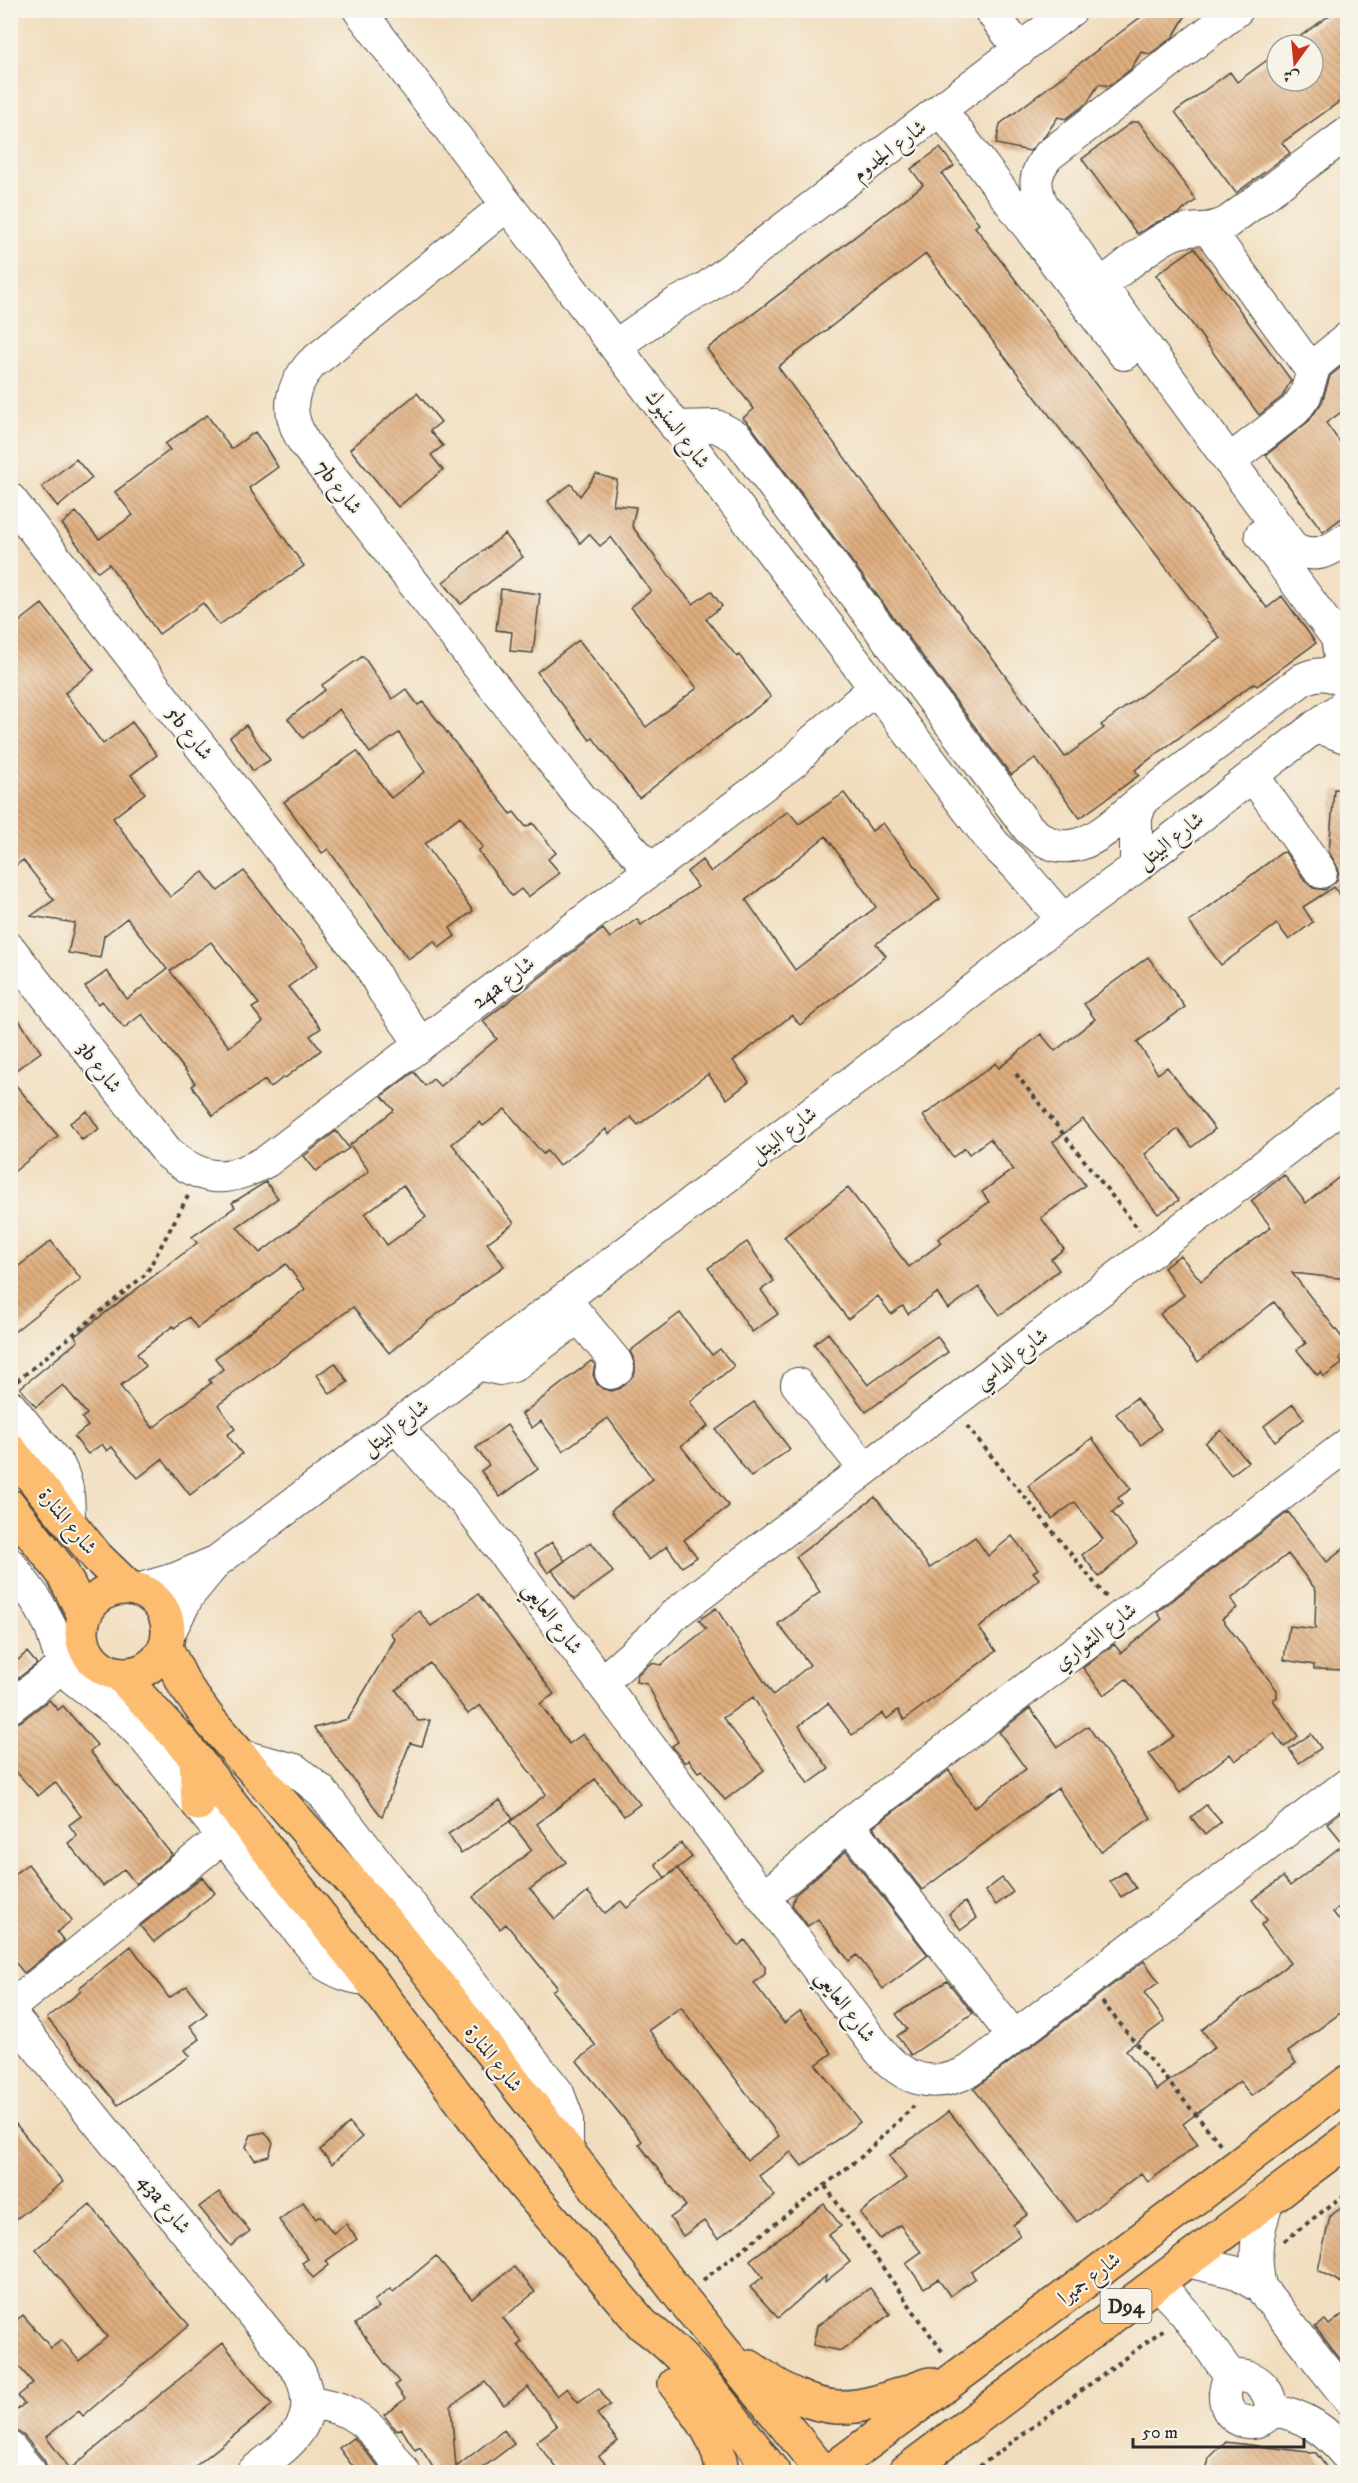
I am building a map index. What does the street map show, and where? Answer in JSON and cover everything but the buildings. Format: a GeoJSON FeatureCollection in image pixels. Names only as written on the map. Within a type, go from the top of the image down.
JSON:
{"type":"FeatureCollection","features":[{"type":"Feature","properties":{"kind":"main road","name":"شارع المنارة"},"geometry":{"type":"LineString","coordinates":[[10,1450],[97,1557],[133,1589]]}},
{"type":"Feature","properties":{"kind":"main road","name":"شارع المنارة"},"geometry":{"type":"LineString","coordinates":[[13,1511],[62,1572],[84,1615]]}},
{"type":"Feature","properties":{"kind":"main road"},"geometry":{"type":"LineString","coordinates":[[115,1589],[133,1589],[157,1603],[165,1615],[167,1641],[159,1657],[148,1667],[134,1673],[119,1674],[106,1670],[87,1653],[81,1628],[84,1615],[91,1603],[102,1594],[115,1589]]}},
{"type":"Feature","properties":{"kind":"main road","name":"شارع المنارة"},"geometry":{"type":"LineString","coordinates":[[167,1641],[197,1705],[238,1755],[402,1940],[681,2297],[823,2472]]}},
{"type":"Feature","properties":{"kind":"main road"},"geometry":{"type":"LineString","coordinates":[[119,1674],[159,1715],[196,1759],[370,1979],[522,2183],[643,2325],[675,2350],[773,2472]]}},
{"type":"Feature","properties":{"kind":"main road"},"geometry":{"type":"LineString","coordinates":[[196,1759],[198,1804]]}},
{"type":"Feature","properties":{"kind":"main road","name":"شارع جميرا"},"geometry":{"type":"LineString","coordinates":[[829,2472],[1094,2275],[1347,2082]]}},
{"type":"Feature","properties":{"kind":"main road","name":"D94"},"geometry":{"type":"LineString","coordinates":[[905,2472],[1347,2140]]}},
{"type":"Feature","properties":{"kind":"main road"},"geometry":{"type":"LineString","coordinates":[[643,2325],[648,2343],[656,2358],[701,2417],[710,2433],[717,2449],[722,2472]]}},
{"type":"Feature","properties":{"kind":"main road"},"geometry":{"type":"LineString","coordinates":[[719,2345],[778,2387],[803,2401],[831,2407],[870,2405],[958,2374]]}},
{"type":"Feature","properties":{"kind":"street","name":"شارع السنبوك"},"geometry":{"type":"LineString","coordinates":[[359,10],[996,846],[1017,866],[1055,926]]}},
{"type":"Feature","properties":{"kind":"street"},"geometry":{"type":"LineString","coordinates":[[990,10],[1020,50]]}},
{"type":"Feature","properties":{"kind":"street","name":"شارع الجدوم"},"geometry":{"type":"LineString","coordinates":[[621,354],[668,309],[706,288],[1071,10]]}},
{"type":"Feature","properties":{"kind":"street"},"geometry":{"type":"LineString","coordinates":[[1237,10],[1049,155],[1040,166],[1035,180],[1037,194],[1043,206],[1293,548],[1315,555],[1326,552],[1347,538]]}},
{"type":"Feature","properties":{"kind":"street"},"geometry":{"type":"LineString","coordinates":[[941,110],[1332,630],[1340,648],[1339,668],[1343,688]]}},
{"type":"Feature","properties":{"kind":"street"},"geometry":{"type":"LineString","coordinates":[[1101,285],[1172,234],[1187,230],[1209,230],[1228,222],[1347,133]]}},
{"type":"Feature","properties":{"kind":"street","name":"7b شارع"},"geometry":{"type":"LineString","coordinates":[[507,205],[311,364],[300,377],[293,394],[292,411],[296,429],[305,444],[582,799],[595,823],[643,875]]}},
{"type":"Feature","properties":{"kind":"street"},"geometry":{"type":"LineString","coordinates":[[1209,230],[1312,371]]}},
{"type":"Feature","properties":{"kind":"street"},"geometry":{"type":"LineString","coordinates":[[1229,461],[1295,411],[1305,396],[1312,371],[1318,361],[1347,338]]}},
{"type":"Feature","properties":{"kind":"street"},"geometry":{"type":"LineString","coordinates":[[676,427],[716,426],[737,436],[1001,792],[1037,837],[1059,846],[1083,844],[1094,839],[1303,679],[1319,673],[1343,688]]}},
{"type":"Feature","properties":{"kind":"street","name":"5b شارع"},"geometry":{"type":"LineString","coordinates":[[10,499],[370,966],[383,990],[429,1038]]}},
{"type":"Feature","properties":{"kind":"street","name":"شارع البيتل"},"geometry":{"type":"LineString","coordinates":[[167,1641],[188,1596],[216,1562],[478,1364],[571,1308],[1055,926],[1136,867],[1316,726],[1343,688]]}},
{"type":"Feature","properties":{"kind":"street","name":"24a شارع"},"geometry":{"type":"LineString","coordinates":[[199,1174],[217,1176],[235,1174],[267,1161],[796,760],[814,740],[882,696]]}},
{"type":"Feature","properties":{"kind":"street"},"geometry":{"type":"LineString","coordinates":[[1316,726],[1347,738]]}},
{"type":"Feature","properties":{"kind":"street"},"geometry":{"type":"LineString","coordinates":[[1253,776],[1321,872]]}},
{"type":"Feature","properties":{"kind":"street"},"geometry":{"type":"LineString","coordinates":[[996,846],[1001,792]]}},
{"type":"Feature","properties":{"kind":"street"},"geometry":{"type":"LineString","coordinates":[[1136,867],[1136,818],[1142,800]]}},
{"type":"Feature","properties":{"kind":"street","name":"3b شارع"},"geometry":{"type":"LineString","coordinates":[[10,949],[157,1140],[169,1154],[199,1174]]}},
{"type":"Feature","properties":{"kind":"street","name":"شارع الداسي"},"geometry":{"type":"LineString","coordinates":[[595,1674],[656,1634],[675,1614],[1347,1102]]}},
{"type":"Feature","properties":{"kind":"street"},"geometry":{"type":"LineString","coordinates":[[571,1308],[616,1362],[618,1368],[611,1373]]}},
{"type":"Feature","properties":{"kind":"street"},"geometry":{"type":"LineString","coordinates":[[797,1384],[865,1469]]}},
{"type":"Feature","properties":{"kind":"street"},"geometry":{"type":"LineString","coordinates":[[10,1406],[65,1477],[69,1494],[69,1522]]}},
{"type":"Feature","properties":{"kind":"street","name":"شارع العايعي"},"geometry":{"type":"LineString","coordinates":[[405,1419],[445,1483],[465,1502],[887,2060],[909,2075],[938,2082]]}},
{"type":"Feature","properties":{"kind":"street","name":"شارع الشواري"},"geometry":{"type":"LineString","coordinates":[[758,1890],[823,1848],[845,1826],[1121,1616],[1342,1458]]}},
{"type":"Feature","properties":{"kind":"street","name":"شارع البيتل"},"geometry":{"type":"LineString","coordinates":[[133,1589],[178,1578],[216,1562]]}},
{"type":"Feature","properties":{"kind":"street"},"geometry":{"type":"LineString","coordinates":[[10,1564],[37,1601],[50,1625],[63,1666],[73,1678],[88,1692],[126,1719],[142,1735],[326,1965],[347,1976],[370,1979]]}},
{"type":"Feature","properties":{"kind":"street"},"geometry":{"type":"LineString","coordinates":[[10,1707],[63,1666]]}},
{"type":"Feature","properties":{"kind":"street"},"geometry":{"type":"LineString","coordinates":[[938,2082],[954,2079],[969,2071],[1347,1784]]}},
{"type":"Feature","properties":{"kind":"street"},"geometry":{"type":"LineString","coordinates":[[845,1826],[1014,2037]]}},
{"type":"Feature","properties":{"kind":"street"},"geometry":{"type":"LineString","coordinates":[[10,2007],[223,1836]]}},
{"type":"Feature","properties":{"kind":"street","name":"43a شارع"},"geometry":{"type":"LineString","coordinates":[[10,2013],[291,2361],[306,2387],[309,2401]]}},
{"type":"Feature","properties":{"kind":"street"},"geometry":{"type":"LineString","coordinates":[[1268,2199],[1256,2238],[1258,2275],[1347,2398]]}},
{"type":"Feature","properties":{"kind":"street"},"geometry":{"type":"LineString","coordinates":[[1186,2261],[1258,2275]]}},
{"type":"Feature","properties":{"kind":"street"},"geometry":{"type":"LineString","coordinates":[[1156,2283],[1185,2313],[1230,2375],[1248,2376],[1258,2381],[1270,2398],[1270,2409],[1296,2416],[1315,2426],[1331,2437],[1347,2457]]}},
{"type":"Feature","properties":{"kind":"street"},"geometry":{"type":"LineString","coordinates":[[253,2472],[299,2433],[306,2418],[309,2401],[355,2416],[366,2425],[404,2472]]}},
{"type":"Feature","properties":{"kind":"street"},"geometry":{"type":"LineString","coordinates":[[10,2448],[30,2472]]}},
{"type":"Feature","properties":{"kind":"path"},"geometry":{"type":"LineString","coordinates":[[1016,1074],[1154,1249]]}},
{"type":"Feature","properties":{"kind":"path"},"geometry":{"type":"LineString","coordinates":[[10,1386],[146,1274],[199,1174]]}},
{"type":"Feature","properties":{"kind":"path"},"geometry":{"type":"LineString","coordinates":[[949,1405],[1121,1616]]}},
{"type":"Feature","properties":{"kind":"path"},"geometry":{"type":"LineString","coordinates":[[1086,1983],[1238,2165]]}},
{"type":"Feature","properties":{"kind":"path"},"geometry":{"type":"LineString","coordinates":[[681,2297],[825,2186],[885,2135],[938,2082]]}},
{"type":"Feature","properties":{"kind":"path"},"geometry":{"type":"LineString","coordinates":[[825,2186],[958,2374]]}},
{"type":"Feature","properties":{"kind":"path"},"geometry":{"type":"LineString","coordinates":[[1258,2275],[1347,2192]]}},
{"type":"Feature","properties":{"kind":"path"},"geometry":{"type":"LineString","coordinates":[[972,2472],[1185,2313]]}}]}
